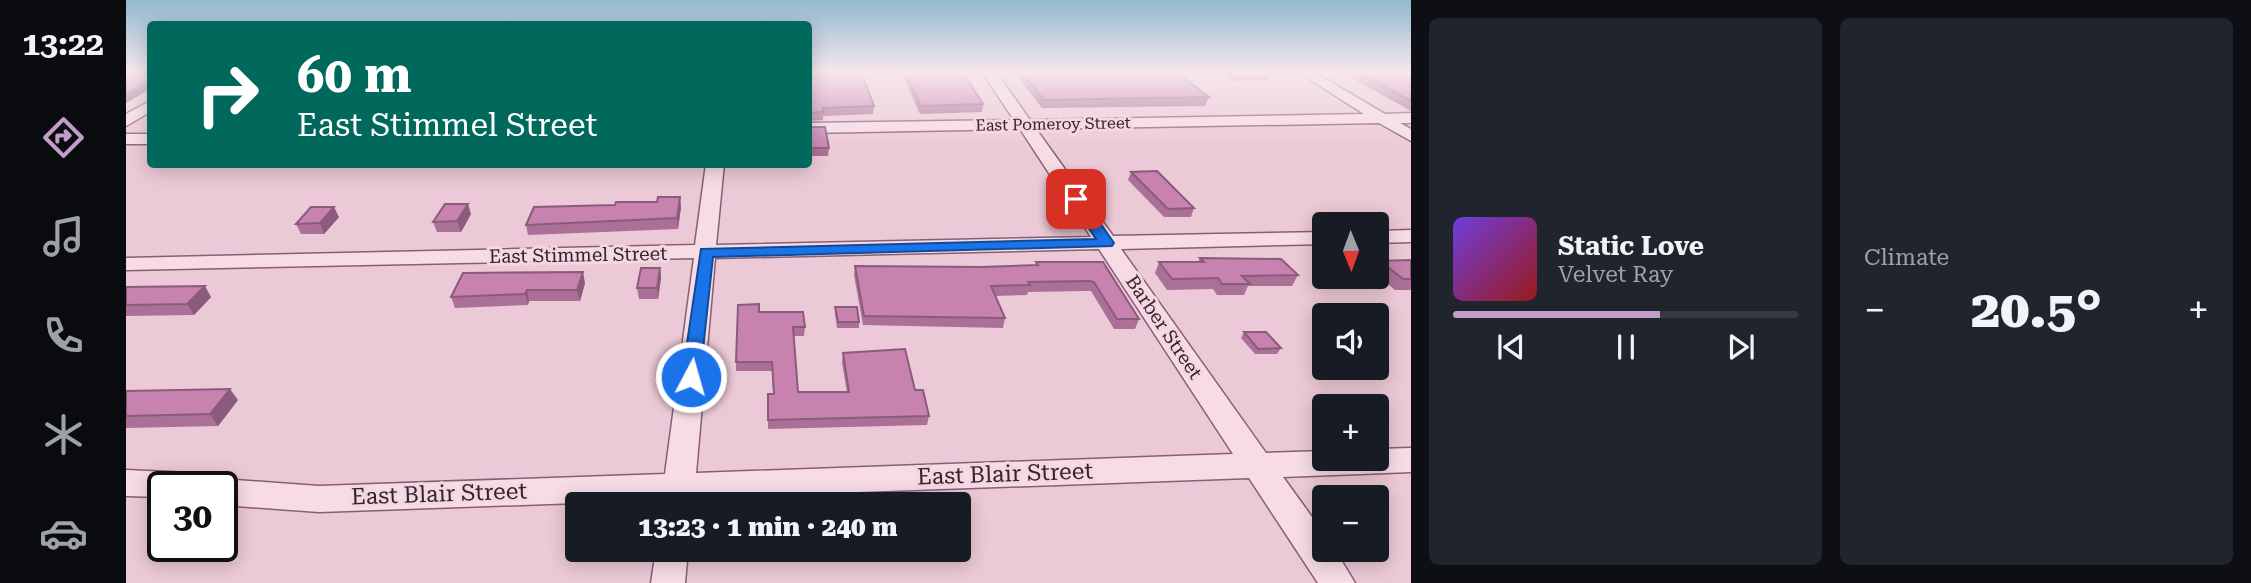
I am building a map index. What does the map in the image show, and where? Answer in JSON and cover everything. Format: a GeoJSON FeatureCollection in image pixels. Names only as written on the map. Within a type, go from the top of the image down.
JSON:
{"type":"FeatureCollection","features":[{"type":"Feature","properties":{"kind":"street","name":"Barber Street"},"geometry":{"type":"LineString","coordinates":[[1007,99],[1338,583]]}},
{"type":"Feature","properties":{"kind":"street"},"geometry":{"type":"LineString","coordinates":[[1351,99],[1411,136]]}},
{"type":"Feature","properties":{"kind":"street"},"geometry":{"type":"LineString","coordinates":[[126,121],[147,108]]}},
{"type":"Feature","properties":{"kind":"street","name":"East Pomeroy Street"},"geometry":{"type":"LineString","coordinates":[[812,128],[1411,118]]}},
{"type":"Feature","properties":{"kind":"street"},"geometry":{"type":"LineString","coordinates":[[126,139],[147,139]]}},
{"type":"Feature","properties":{"kind":"street"},"geometry":{"type":"LineString","coordinates":[[678,492],[715,168]]}},
{"type":"Feature","properties":{"kind":"street"},"geometry":{"type":"LineString","coordinates":[[1390,237],[1411,236]]}},
{"type":"Feature","properties":{"kind":"street","name":"East Stimmel Street"},"geometry":{"type":"LineString","coordinates":[[126,264],[1312,238]]}},
{"type":"Feature","properties":{"kind":"street","name":"East Blair Street"},"geometry":{"type":"LineString","coordinates":[[718,492],[1411,460]]}},
{"type":"Feature","properties":{"kind":"street"},"geometry":{"type":"LineString","coordinates":[[126,483],[147,484]]}},
{"type":"Feature","properties":{"kind":"street","name":"East Blair Street"},"geometry":{"type":"LineString","coordinates":[[238,494],[319,499],[565,496]]}},
{"type":"Feature","properties":{"kind":"street"},"geometry":{"type":"LineString","coordinates":[[668,583],[671,562]]}},
{"type":"Feature","properties":{"kind":"building"},"geometry":{"type":"Polygon","coordinates":[[[812,99],[871,99],[874,106],[823,108],[823,112],[812,113],[812,99]]]}},
{"type":"Feature","properties":{"kind":"building"},"geometry":{"type":"Polygon","coordinates":[[[918,99],[980,99],[983,104],[921,106],[918,99]]]}},
{"type":"Feature","properties":{"kind":"building"},"geometry":{"type":"Polygon","coordinates":[[[812,127],[825,127],[829,148],[812,148],[812,127]]]}},
{"type":"Feature","properties":{"kind":"building"},"geometry":{"type":"Polygon","coordinates":[[[1157,171],[1194,208],[1168,209],[1131,172],[1157,171]]]}},
{"type":"Feature","properties":{"kind":"building"},"geometry":{"type":"Polygon","coordinates":[[[658,197],[680,197],[677,218],[526,225],[534,207],[657,202],[658,197]]]}},
{"type":"Feature","properties":{"kind":"building"},"geometry":{"type":"Polygon","coordinates":[[[445,204],[468,204],[457,221],[433,222],[445,204]]]}},
{"type":"Feature","properties":{"kind":"building"},"geometry":{"type":"Polygon","coordinates":[[[311,207],[334,207],[320,223],[296,224],[311,207]]]}},
{"type":"Feature","properties":{"kind":"building"},"geometry":{"type":"Polygon","coordinates":[[[1200,258],[1281,259],[1298,275],[1242,276],[1250,284],[1222,284],[1218,278],[1172,279],[1159,262],[1204,262],[1200,258]]]}},
{"type":"Feature","properties":{"kind":"building"},"geometry":{"type":"Polygon","coordinates":[[[1411,260],[1411,279],[1403,279],[1390,269],[1390,261],[1411,260]]]}},
{"type":"Feature","properties":{"kind":"building"},"geometry":{"type":"Polygon","coordinates":[[[1036,262],[1103,262],[1139,319],[1117,319],[1094,282],[1090,281],[1028,282],[1030,285],[991,286],[1005,318],[864,316],[855,266],[982,267],[1038,265],[1036,262]]]}},
{"type":"Feature","properties":{"kind":"building"},"geometry":{"type":"Polygon","coordinates":[[[641,268],[660,268],[657,288],[637,288],[641,268]]]}},
{"type":"Feature","properties":{"kind":"building"},"geometry":{"type":"Polygon","coordinates":[[[583,272],[577,290],[527,290],[525,294],[451,297],[463,273],[583,272]]]}},
{"type":"Feature","properties":{"kind":"building"},"geometry":{"type":"Polygon","coordinates":[[[205,286],[187,304],[126,305],[126,287],[205,286]]]}},
{"type":"Feature","properties":{"kind":"building"},"geometry":{"type":"Polygon","coordinates":[[[759,304],[759,312],[803,312],[805,327],[793,327],[798,392],[849,392],[843,353],[905,349],[915,390],[923,390],[929,416],[768,420],[768,394],[774,394],[772,362],[736,362],[738,305],[759,304]]]}},
{"type":"Feature","properties":{"kind":"building"},"geometry":{"type":"Polygon","coordinates":[[[835,307],[857,307],[859,322],[838,322],[835,307]]]}},
{"type":"Feature","properties":{"kind":"building"},"geometry":{"type":"Polygon","coordinates":[[[1244,332],[1266,332],[1281,348],[1258,349],[1244,332]]]}},
{"type":"Feature","properties":{"kind":"building"},"geometry":{"type":"Polygon","coordinates":[[[230,389],[210,414],[126,416],[126,391],[230,389]]]}},
{"type":"Feature","properties":{"kind":"route"},"geometry":{"type":"LineString","coordinates":[[691,377],[706,252],[1107,243],[1076,199]]}}]}
